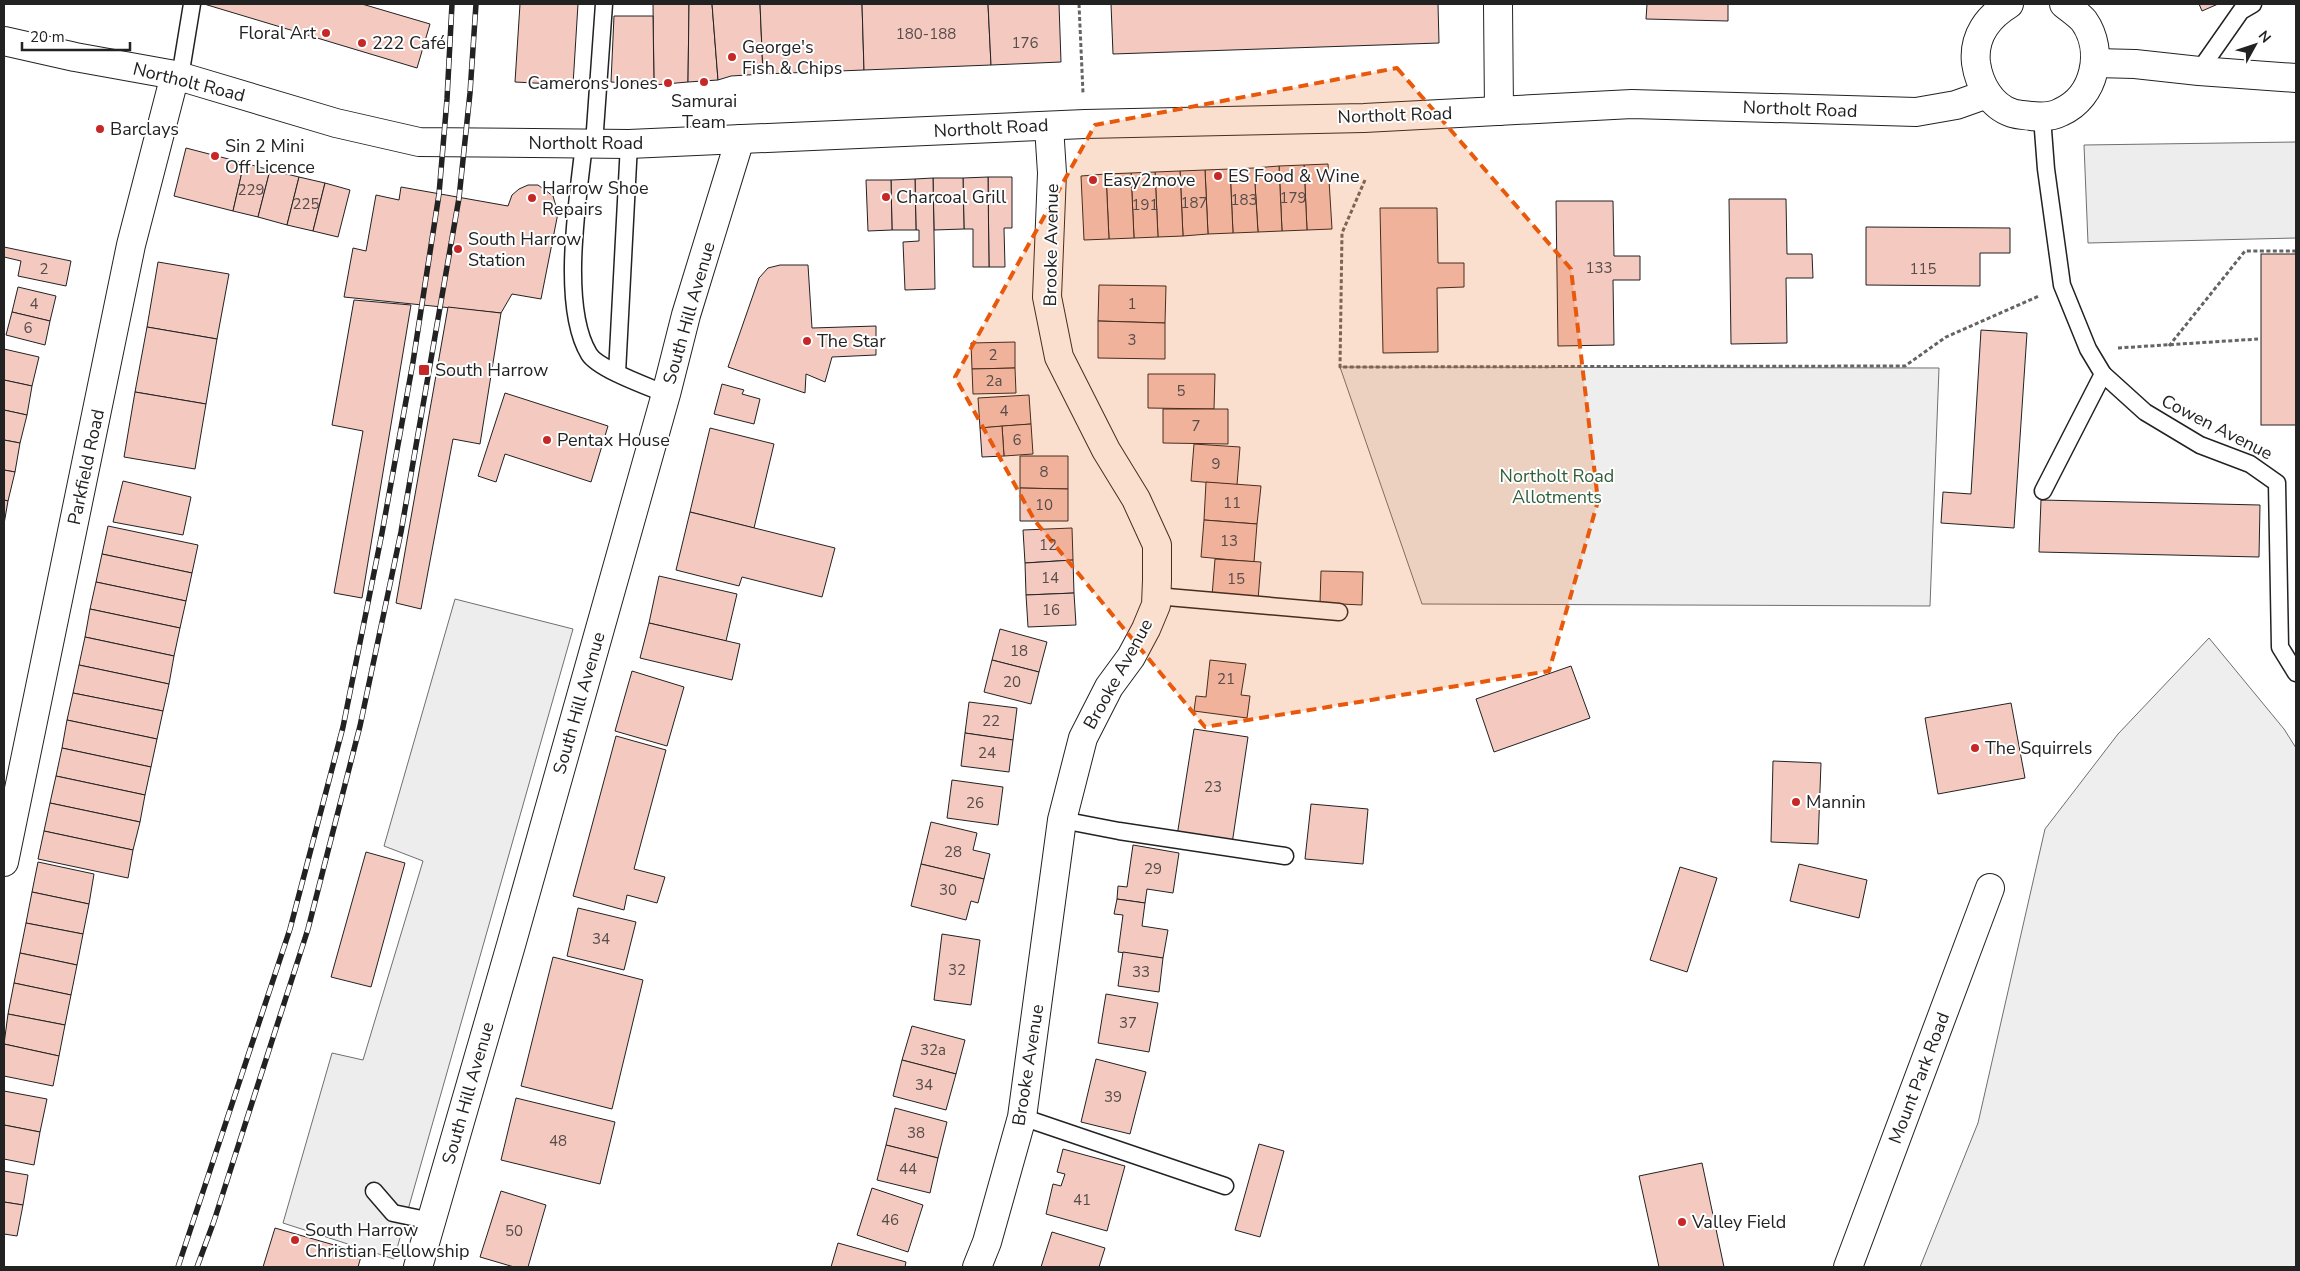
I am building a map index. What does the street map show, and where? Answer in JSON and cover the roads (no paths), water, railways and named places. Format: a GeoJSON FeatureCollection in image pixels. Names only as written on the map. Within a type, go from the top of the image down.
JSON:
{"type":"FeatureCollection","features":[{"type":"Feature","properties":{"kind":"street"},"geometry":{"type":"LineString","coordinates":[[1498,4],[1499,111]]}},
{"type":"Feature","properties":{"kind":"street"},"geometry":{"type":"LineString","coordinates":[[1999,7],[1984,26],[1977,42],[1975,54],[1978,75],[1987,94],[1995,102],[2012,113],[2042,117],[2061,112],[2078,100],[2090,83],[2096,63],[2093,39],[2083,20],[2064,4]]}},
{"type":"Feature","properties":{"kind":"street","name":"Northolt Road"},"geometry":{"type":"LineString","coordinates":[[4,41],[75,57],[178,76],[336,122],[411,141],[629,144],[1085,124],[1364,118],[1632,104],[1916,112],[1956,105],[1987,94]]}},
{"type":"Feature","properties":{"kind":"street"},"geometry":{"type":"LineString","coordinates":[[2096,63],[2136,64],[2199,72],[2296,78]]}},
{"type":"Feature","properties":{"kind":"street","name":"Parkfield Road"},"geometry":{"type":"LineString","coordinates":[[4,862],[131,245],[178,76]]}},
{"type":"Feature","properties":{"kind":"street","name":"Brooke Avenue"},"geometry":{"type":"LineString","coordinates":[[977,1267],[987,1242],[1022,1117],[1062,820],[1083,738],[1109,687],[1131,657],[1146,629],[1156,604],[1156,545],[1136,498],[1106,450],[1058,357],[1047,297],[1052,173],[1049,126]]}},
{"type":"Feature","properties":{"kind":"street","name":"South Hill Avenue"},"geometry":{"type":"LineString","coordinates":[[418,1267],[666,394],[686,316],[740,139]]}},
{"type":"Feature","properties":{"kind":"street","name":"Mount Park Road"},"geometry":{"type":"LineString","coordinates":[[1848,1267],[1990,888]]}},
{"type":"Feature","properties":{"kind":"lane"},"geometry":{"type":"LineString","coordinates":[[178,76],[192,4]]}},
{"type":"Feature","properties":{"kind":"lane"},"geometry":{"type":"LineString","coordinates":[[604,4],[589,144],[574,233],[574,313],[590,355],[617,373],[666,394]]}},
{"type":"Feature","properties":{"kind":"lane"},"geometry":{"type":"LineString","coordinates":[[2199,72],[2241,11],[2253,4]]}},
{"type":"Feature","properties":{"kind":"lane","name":"Cowen Avenue"},"geometry":{"type":"LineString","coordinates":[[2042,117],[2046,169],[2062,285],[2088,349],[2103,374],[2144,412],[2200,445],[2250,464],[2278,483],[2280,647],[2296,672]]}},
{"type":"Feature","properties":{"kind":"lane"},"geometry":{"type":"LineString","coordinates":[[617,373],[629,144]]}},
{"type":"Feature","properties":{"kind":"lane"},"geometry":{"type":"LineString","coordinates":[[2043,491],[2103,374]]}},
{"type":"Feature","properties":{"kind":"lane"},"geometry":{"type":"LineString","coordinates":[[1156,596],[1339,612]]}},
{"type":"Feature","properties":{"kind":"lane"},"geometry":{"type":"LineString","coordinates":[[1062,820],[1119,831],[1285,856]]}},
{"type":"Feature","properties":{"kind":"lane"},"geometry":{"type":"LineString","coordinates":[[1022,1117],[1225,1186]]}},
{"type":"Feature","properties":{"kind":"lane"},"geometry":{"type":"LineString","coordinates":[[374,1191],[393,1213],[431,1221]]}},
{"type":"Feature","properties":{"kind":"railway"},"geometry":{"type":"LineString","coordinates":[[178,1267],[290,929],[343,727],[382,533],[413,362],[439,194],[452,4]]}},
{"type":"Feature","properties":{"kind":"railway"},"geometry":{"type":"LineString","coordinates":[[197,1267],[214,1221],[308,929],[360,726],[401,532],[459,198],[470,93],[476,4]]}},
{"type":"Feature","properties":{"kind":"place","name":"Floral Art"},"geometry":{"type":"Point","coordinates":[326,33]}},
{"type":"Feature","properties":{"kind":"place","name":"222 Café"},"geometry":{"type":"Point","coordinates":[362,43]}},
{"type":"Feature","properties":{"kind":"place","name":"George's Fish & Chips"},"geometry":{"type":"Point","coordinates":[732,57]}},
{"type":"Feature","properties":{"kind":"place","name":"Samurai Team"},"geometry":{"type":"Point","coordinates":[704,82]}},
{"type":"Feature","properties":{"kind":"place","name":"Camerons Jones"},"geometry":{"type":"Point","coordinates":[668,83]}},
{"type":"Feature","properties":{"kind":"place","name":"Barclays"},"geometry":{"type":"Point","coordinates":[100,129]}},
{"type":"Feature","properties":{"kind":"place","name":"Sin 2 Mini Off Licence"},"geometry":{"type":"Point","coordinates":[215,156]}},
{"type":"Feature","properties":{"kind":"place","name":"ES Food & Wine"},"geometry":{"type":"Point","coordinates":[1218,176]}},
{"type":"Feature","properties":{"kind":"place","name":"Easy2move"},"geometry":{"type":"Point","coordinates":[1093,180]}},
{"type":"Feature","properties":{"kind":"place","name":"Charcoal Grill"},"geometry":{"type":"Point","coordinates":[886,197]}},
{"type":"Feature","properties":{"kind":"place","name":"Harrow Shoe Repairs"},"geometry":{"type":"Point","coordinates":[532,198]}},
{"type":"Feature","properties":{"kind":"place","name":"South Harrow Station"},"geometry":{"type":"Point","coordinates":[458,249]}},
{"type":"Feature","properties":{"kind":"place","name":"The Star"},"geometry":{"type":"Point","coordinates":[807,341]}},
{"type":"Feature","properties":{"kind":"place","name":"South Harrow"},"geometry":{"type":"Point","coordinates":[424,370]}},
{"type":"Feature","properties":{"kind":"place","name":"Pentax House"},"geometry":{"type":"Point","coordinates":[547,440]}},
{"type":"Feature","properties":{"kind":"place","name":"The Squirrels"},"geometry":{"type":"Point","coordinates":[1975,748]}},
{"type":"Feature","properties":{"kind":"place","name":"Mannin"},"geometry":{"type":"Point","coordinates":[1796,802]}},
{"type":"Feature","properties":{"kind":"place","name":"Valley Field"},"geometry":{"type":"Point","coordinates":[1682,1222]}},
{"type":"Feature","properties":{"kind":"place","name":"South Harrow Christian Fellowship"},"geometry":{"type":"Point","coordinates":[295,1240]}},
{"type":"Feature","properties":{"kind":"park label","name":"Northolt Road Allotments"},"geometry":{"type":"Point","coordinates":[1557,486]}}]}
